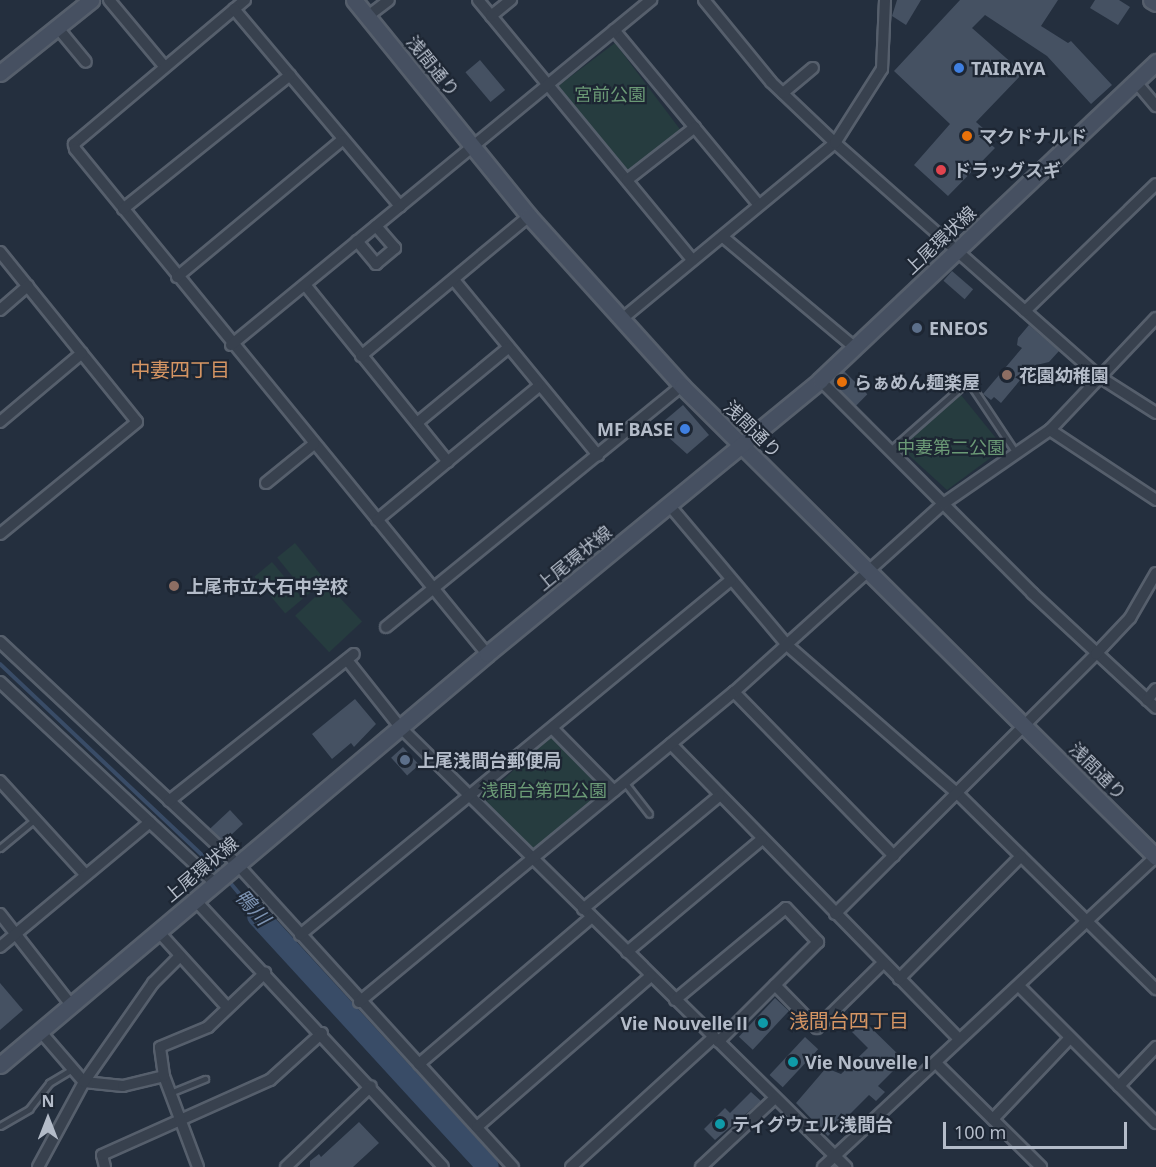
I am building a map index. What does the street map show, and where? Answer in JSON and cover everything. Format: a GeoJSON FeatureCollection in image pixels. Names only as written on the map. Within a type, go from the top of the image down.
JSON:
{"type":"FeatureCollection","features":[{"type":"Feature","properties":{"kind":"main road"},"geometry":{"type":"LineString","coordinates":[[2,67],[91,0]]}},
{"type":"Feature","properties":{"kind":"main road","name":"浅間通り"},"geometry":{"type":"LineString","coordinates":[[354,0],[529,216],[682,386],[871,570],[1156,857]]}},
{"type":"Feature","properties":{"kind":"main road"},"geometry":{"type":"LineString","coordinates":[[1151,0],[1156,3]]}},
{"type":"Feature","properties":{"kind":"main road","name":"上尾環状線"},"geometry":{"type":"LineString","coordinates":[[0,1065],[487,654],[670,506],[820,380],[1156,62]]}},
{"type":"Feature","properties":{"kind":"street"},"geometry":{"type":"LineString","coordinates":[[109,0],[164,66]]}},
{"type":"Feature","properties":{"kind":"street"},"geometry":{"type":"LineString","coordinates":[[245,0],[74,144],[231,345],[487,654]]}},
{"type":"Feature","properties":{"kind":"street"},"geometry":{"type":"LineString","coordinates":[[368,16],[389,0]]}},
{"type":"Feature","properties":{"kind":"street"},"geometry":{"type":"LineString","coordinates":[[478,0],[692,260]]}},
{"type":"Feature","properties":{"kind":"street"},"geometry":{"type":"LineString","coordinates":[[492,16],[511,0]]}},
{"type":"Feature","properties":{"kind":"street"},"geometry":{"type":"LineString","coordinates":[[231,345],[306,286],[651,0]]}},
{"type":"Feature","properties":{"kind":"street"},"geometry":{"type":"LineString","coordinates":[[704,0],[783,93],[835,143],[958,249],[1098,376],[1156,413]]}},
{"type":"Feature","properties":{"kind":"street"},"geometry":{"type":"LineString","coordinates":[[622,319],[835,143],[882,69],[885,0]]}},
{"type":"Feature","properties":{"kind":"street"},"geometry":{"type":"LineString","coordinates":[[234,9],[342,140],[400,206]]}},
{"type":"Feature","properties":{"kind":"street"},"geometry":{"type":"LineString","coordinates":[[57,27],[86,62]]}},
{"type":"Feature","properties":{"kind":"street"},"geometry":{"type":"LineString","coordinates":[[615,30],[759,205]]}},
{"type":"Feature","properties":{"kind":"street"},"geometry":{"type":"LineString","coordinates":[[783,93],[813,68]]}},
{"type":"Feature","properties":{"kind":"street"},"geometry":{"type":"LineString","coordinates":[[123,209],[290,75]]}},
{"type":"Feature","properties":{"kind":"street"},"geometry":{"type":"LineString","coordinates":[[1135,81],[1156,106]]}},
{"type":"Feature","properties":{"kind":"street"},"geometry":{"type":"LineString","coordinates":[[627,180],[695,127]]}},
{"type":"Feature","properties":{"kind":"street"},"geometry":{"type":"LineString","coordinates":[[177,277],[342,140]]}},
{"type":"Feature","properties":{"kind":"street"},"geometry":{"type":"LineString","coordinates":[[1025,311],[1156,184]]}},
{"type":"Feature","properties":{"kind":"street"},"geometry":{"type":"LineString","coordinates":[[362,356],[529,216]]}},
{"type":"Feature","properties":{"kind":"street"},"geometry":{"type":"LineString","coordinates":[[357,242],[376,264],[395,248],[376,226]]}},
{"type":"Feature","properties":{"kind":"street"},"geometry":{"type":"LineString","coordinates":[[723,237],[854,347]]}},
{"type":"Feature","properties":{"kind":"street"},"geometry":{"type":"LineString","coordinates":[[0,252],[137,422],[0,534]]}},
{"type":"Feature","properties":{"kind":"street"},"geometry":{"type":"LineString","coordinates":[[454,280],[538,387],[598,455]]}},
{"type":"Feature","properties":{"kind":"street"},"geometry":{"type":"LineString","coordinates":[[0,310],[28,286]]}},
{"type":"Feature","properties":{"kind":"street"},"geometry":{"type":"LineString","coordinates":[[306,286],[448,462]]}},
{"type":"Feature","properties":{"kind":"street"},"geometry":{"type":"LineString","coordinates":[[359,1002],[734,692],[943,504],[1050,430],[1098,376],[1156,318]]}},
{"type":"Feature","properties":{"kind":"street"},"geometry":{"type":"LineString","coordinates":[[417,423],[508,348]]}},
{"type":"Feature","properties":{"kind":"street"},"geometry":{"type":"LineString","coordinates":[[0,422],[82,353]]}},
{"type":"Feature","properties":{"kind":"street"},"geometry":{"type":"LineString","coordinates":[[820,380],[1096,654],[1156,708]]}},
{"type":"Feature","properties":{"kind":"street"},"geometry":{"type":"LineString","coordinates":[[386,627],[682,386]]}},
{"type":"Feature","properties":{"kind":"street"},"geometry":{"type":"LineString","coordinates":[[378,520],[538,387]]}},
{"type":"Feature","properties":{"kind":"street"},"geometry":{"type":"LineString","coordinates":[[1050,430],[1156,500]]}},
{"type":"Feature","properties":{"kind":"street"},"geometry":{"type":"LineString","coordinates":[[266,483],[314,444]]}},
{"type":"Feature","properties":{"kind":"street"},"geometry":{"type":"LineString","coordinates":[[670,506],[787,645],[958,794],[1156,989]]}},
{"type":"Feature","properties":{"kind":"street"},"geometry":{"type":"LineString","coordinates":[[835,914],[958,794],[1130,618],[1156,573]]}},
{"type":"Feature","properties":{"kind":"street"},"geometry":{"type":"LineString","coordinates":[[300,935],[553,729],[731,580]]}},
{"type":"Feature","properties":{"kind":"street"},"geometry":{"type":"LineString","coordinates":[[0,642],[237,864],[359,1002],[513,1167]]}},
{"type":"Feature","properties":{"kind":"street"},"geometry":{"type":"LineString","coordinates":[[168,801],[350,657],[400,727],[471,794],[583,909],[846,1167]]}},
{"type":"Feature","properties":{"kind":"street"},"geometry":{"type":"LineString","coordinates":[[0,682],[215,883]]}},
{"type":"Feature","properties":{"kind":"street"},"geometry":{"type":"LineString","coordinates":[[1147,700],[1156,689]]}},
{"type":"Feature","properties":{"kind":"street"},"geometry":{"type":"LineString","coordinates":[[734,692],[894,856]]}},
{"type":"Feature","properties":{"kind":"street"},"geometry":{"type":"LineString","coordinates":[[553,729],[614,791]]}},
{"type":"Feature","properties":{"kind":"street"},"geometry":{"type":"LineString","coordinates":[[671,744],[719,796],[959,1040]]}},
{"type":"Feature","properties":{"kind":"street"},"geometry":{"type":"LineString","coordinates":[[0,781],[85,874]]}},
{"type":"Feature","properties":{"kind":"street"},"geometry":{"type":"LineString","coordinates":[[583,909],[719,796]]}},
{"type":"Feature","properties":{"kind":"street"},"geometry":{"type":"LineString","coordinates":[[0,947],[150,822]]}},
{"type":"Feature","properties":{"kind":"street"},"geometry":{"type":"LineString","coordinates":[[627,952],[762,839]]}},
{"type":"Feature","properties":{"kind":"street"},"geometry":{"type":"LineString","coordinates":[[899,979],[1021,856]]}},
{"type":"Feature","properties":{"kind":"street"},"geometry":{"type":"LineString","coordinates":[[823,1167],[1156,857]]}},
{"type":"Feature","properties":{"kind":"street"},"geometry":{"type":"LineString","coordinates":[[195,900],[371,1086],[437,1165]]}},
{"type":"Feature","properties":{"kind":"street"},"geometry":{"type":"LineString","coordinates":[[571,1167],[715,1040],[818,942],[786,908],[675,1000]]}},
{"type":"Feature","properties":{"kind":"street"},"geometry":{"type":"LineString","coordinates":[[0,914],[71,1005]]}},
{"type":"Feature","properties":{"kind":"street"},"geometry":{"type":"LineString","coordinates":[[419,1064],[592,917]]}},
{"type":"Feature","properties":{"kind":"street"},"geometry":{"type":"LineString","coordinates":[[158,931],[227,1007]]}},
{"type":"Feature","properties":{"kind":"street"},"geometry":{"type":"LineString","coordinates":[[38,1167],[84,1082],[153,983],[180,956]]}},
{"type":"Feature","properties":{"kind":"street"},"geometry":{"type":"LineString","coordinates":[[775,985],[817,1028],[883,963]]}},
{"type":"Feature","properties":{"kind":"street"},"geometry":{"type":"LineString","coordinates":[[198,1167],[164,1076],[160,1047],[208,1027],[265,973]]}},
{"type":"Feature","properties":{"kind":"street"},"geometry":{"type":"LineString","coordinates":[[477,1127],[651,976]]}},
{"type":"Feature","properties":{"kind":"street"},"geometry":{"type":"LineString","coordinates":[[1019,986],[1156,1123]]}},
{"type":"Feature","properties":{"kind":"street"},"geometry":{"type":"LineString","coordinates":[[40,1031],[71,1070],[84,1082],[123,1086],[164,1076]]}},
{"type":"Feature","properties":{"kind":"street"},"geometry":{"type":"LineString","coordinates":[[105,1167],[102,1155],[270,1080],[322,1033]]}},
{"type":"Feature","properties":{"kind":"street"},"geometry":{"type":"LineString","coordinates":[[993,1119],[1070,1038]]}},
{"type":"Feature","properties":{"kind":"street"},"geometry":{"type":"LineString","coordinates":[[1119,1086],[1156,1047]]}},
{"type":"Feature","properties":{"kind":"street"},"geometry":{"type":"LineString","coordinates":[[936,1063],[1041,1167]]}},
{"type":"Feature","properties":{"kind":"street"},"geometry":{"type":"LineString","coordinates":[[286,1167],[371,1086]]}},
{"type":"Feature","properties":{"kind":"street"},"geometry":{"type":"LineString","coordinates":[[701,1167],[775,1098]]}},
{"type":"Feature","properties":{"kind":"lane"},"geometry":{"type":"LineString","coordinates":[[890,450],[968,381],[1017,453]]}},
{"type":"Feature","properties":{"kind":"lane"},"geometry":{"type":"LineString","coordinates":[[625,783],[649,814]]}},
{"type":"Feature","properties":{"kind":"lane"},"geometry":{"type":"LineString","coordinates":[[1,845],[35,819]]}},
{"type":"Feature","properties":{"kind":"lane"},"geometry":{"type":"LineString","coordinates":[[0,1126],[29,1109],[49,1083],[71,1070]]}},
{"type":"Feature","properties":{"kind":"lane"},"geometry":{"type":"LineString","coordinates":[[170,1093],[205,1079]]}},
{"type":"Feature","properties":{"kind":"green space","name":"宮前公園"},"geometry":{"type":"Polygon","coordinates":[[[615,43],[682,132],[625,174],[558,86],[615,43]]]}},
{"type":"Feature","properties":{"kind":"green space","name":"中妻第二公園"},"geometry":{"type":"Polygon","coordinates":[[[961,395],[1004,448],[947,490],[901,448],[961,395]]]}},
{"type":"Feature","properties":{"kind":"green space"},"geometry":{"type":"Polygon","coordinates":[[[295,543],[325,580],[307,595],[277,557],[295,543]]]}},
{"type":"Feature","properties":{"kind":"green space"},"geometry":{"type":"Polygon","coordinates":[[[272,562],[303,599],[285,614],[254,577],[272,562]]]}},
{"type":"Feature","properties":{"kind":"green space"},"geometry":{"type":"Polygon","coordinates":[[[328,585],[362,622],[329,652],[295,616],[328,585]]]}},
{"type":"Feature","properties":{"kind":"green space","name":"浅間台第四公園"},"geometry":{"type":"Polygon","coordinates":[[[552,733],[605,788],[536,856],[482,800],[552,733]]]}},
{"type":"Feature","properties":{"kind":"building"},"geometry":{"type":"Polygon","coordinates":[[[897,0],[921,0],[906,25],[892,16],[897,0]]]}},
{"type":"Feature","properties":{"kind":"building"},"geometry":{"type":"Polygon","coordinates":[[[960,0],[1058,0],[1041,26],[1068,43],[1071,41],[1112,85],[1091,104],[1047,56],[985,15],[972,28],[1023,73],[976,122],[993,137],[988,142],[995,148],[948,196],[914,165],[950,124],[894,71],[960,0]]]}},
{"type":"Feature","properties":{"kind":"building"},"geometry":{"type":"Polygon","coordinates":[[[1095,0],[1119,0],[1130,7],[1118,25],[1090,8],[1095,0]]]}},
{"type":"Feature","properties":{"kind":"building"},"geometry":{"type":"Polygon","coordinates":[[[480,60],[505,90],[491,102],[465,72],[480,60]]]}},
{"type":"Feature","properties":{"kind":"building"},"geometry":{"type":"Polygon","coordinates":[[[952,271],[973,289],[965,299],[943,281],[952,271]]]}},
{"type":"Feature","properties":{"kind":"building"},"geometry":{"type":"Polygon","coordinates":[[[1029,325],[1059,351],[1049,362],[1032,366],[1001,403],[994,397],[991,400],[983,394],[1022,348],[1017,345],[1018,338],[1029,325]]]}},
{"type":"Feature","properties":{"kind":"building"},"geometry":{"type":"Polygon","coordinates":[[[844,371],[867,394],[856,406],[833,382],[844,371]]]}},
{"type":"Feature","properties":{"kind":"building"},"geometry":{"type":"Polygon","coordinates":[[[683,405],[709,435],[687,454],[657,427],[683,405]]]}},
{"type":"Feature","properties":{"kind":"building"},"geometry":{"type":"Polygon","coordinates":[[[355,699],[376,724],[354,747],[351,743],[332,759],[312,734],[355,699]]]}},
{"type":"Feature","properties":{"kind":"building"},"geometry":{"type":"Polygon","coordinates":[[[403,747],[419,765],[407,776],[391,758],[403,747]]]}},
{"type":"Feature","properties":{"kind":"building"},"geometry":{"type":"Polygon","coordinates":[[[230,810],[243,824],[223,842],[210,828],[230,810]]]}},
{"type":"Feature","properties":{"kind":"building"},"geometry":{"type":"Polygon","coordinates":[[[0,983],[23,1010],[0,1030],[0,983]]]}},
{"type":"Feature","properties":{"kind":"building","name":"Vie NouvelleⅡ"},"geometry":{"type":"Polygon","coordinates":[[[775,998],[789,1011],[753,1050],[739,1037],[775,998]]]}},
{"type":"Feature","properties":{"kind":"building"},"geometry":{"type":"Polygon","coordinates":[[[864,1021],[904,1060],[878,1086],[885,1092],[876,1101],[869,1095],[828,1136],[796,1103],[826,1068],[841,1074],[868,1048],[852,1032],[864,1021]]]}},
{"type":"Feature","properties":{"kind":"building","name":"Vie NouvelleⅠ"},"geometry":{"type":"Polygon","coordinates":[[[805,1037],[818,1049],[783,1087],[770,1075],[805,1037]]]}},
{"type":"Feature","properties":{"kind":"building"},"geometry":{"type":"Polygon","coordinates":[[[751,1092],[761,1101],[715,1140],[704,1129],[725,1108],[730,1113],[751,1092]]]}},
{"type":"Feature","properties":{"kind":"building"},"geometry":{"type":"Polygon","coordinates":[[[359,1122],[379,1143],[353,1167],[310,1167],[310,1161],[319,1154],[321,1157],[359,1122]]]}},
{"type":"Feature","properties":{"kind":"waterway","name":"鴨川"},"geometry":{"type":"LineString","coordinates":[[0,664],[222,874]]}},
{"type":"Feature","properties":{"kind":"waterway","name":"鴨川"},"geometry":{"type":"LineString","coordinates":[[227,879],[258,916]]}},
{"type":"Feature","properties":{"kind":"waterway","name":"鴨川"},"geometry":{"type":"LineString","coordinates":[[258,916],[488,1167]]}},
{"type":"Feature","properties":{"kind":"place","name":"TAIRAYA"},"geometry":{"type":"Point","coordinates":[959,68]}},
{"type":"Feature","properties":{"kind":"place","name":"マクドナルド"},"geometry":{"type":"Point","coordinates":[967,136]}},
{"type":"Feature","properties":{"kind":"place","name":"ドラッグスギ"},"geometry":{"type":"Point","coordinates":[941,170]}},
{"type":"Feature","properties":{"kind":"place","name":"ENEOS"},"geometry":{"type":"Point","coordinates":[917,328]}},
{"type":"Feature","properties":{"kind":"place","name":"花園幼稚園"},"geometry":{"type":"Point","coordinates":[1007,375]}},
{"type":"Feature","properties":{"kind":"place","name":"らぁめん麺楽屋"},"geometry":{"type":"Point","coordinates":[842,382]}},
{"type":"Feature","properties":{"kind":"place","name":"MF BASE"},"geometry":{"type":"Point","coordinates":[685,429]}},
{"type":"Feature","properties":{"kind":"place","name":"上尾市立大石中学校"},"geometry":{"type":"Point","coordinates":[174,586]}},
{"type":"Feature","properties":{"kind":"place","name":"上尾浅間台郵便局"},"geometry":{"type":"Point","coordinates":[405,760]}},
{"type":"Feature","properties":{"kind":"place","name":"Vie NouvelleⅡ"},"geometry":{"type":"Point","coordinates":[763,1023]}},
{"type":"Feature","properties":{"kind":"place","name":"Vie NouvelleⅠ"},"geometry":{"type":"Point","coordinates":[793,1062]}},
{"type":"Feature","properties":{"kind":"place","name":"ティグウェル浅間台"},"geometry":{"type":"Point","coordinates":[720,1124]}},
{"type":"Feature","properties":{"kind":"district","name":"中妻四丁目"},"geometry":{"type":"Point","coordinates":[180,369]}},
{"type":"Feature","properties":{"kind":"district","name":"浅間台四丁目"},"geometry":{"type":"Point","coordinates":[849,1020]}}]}
